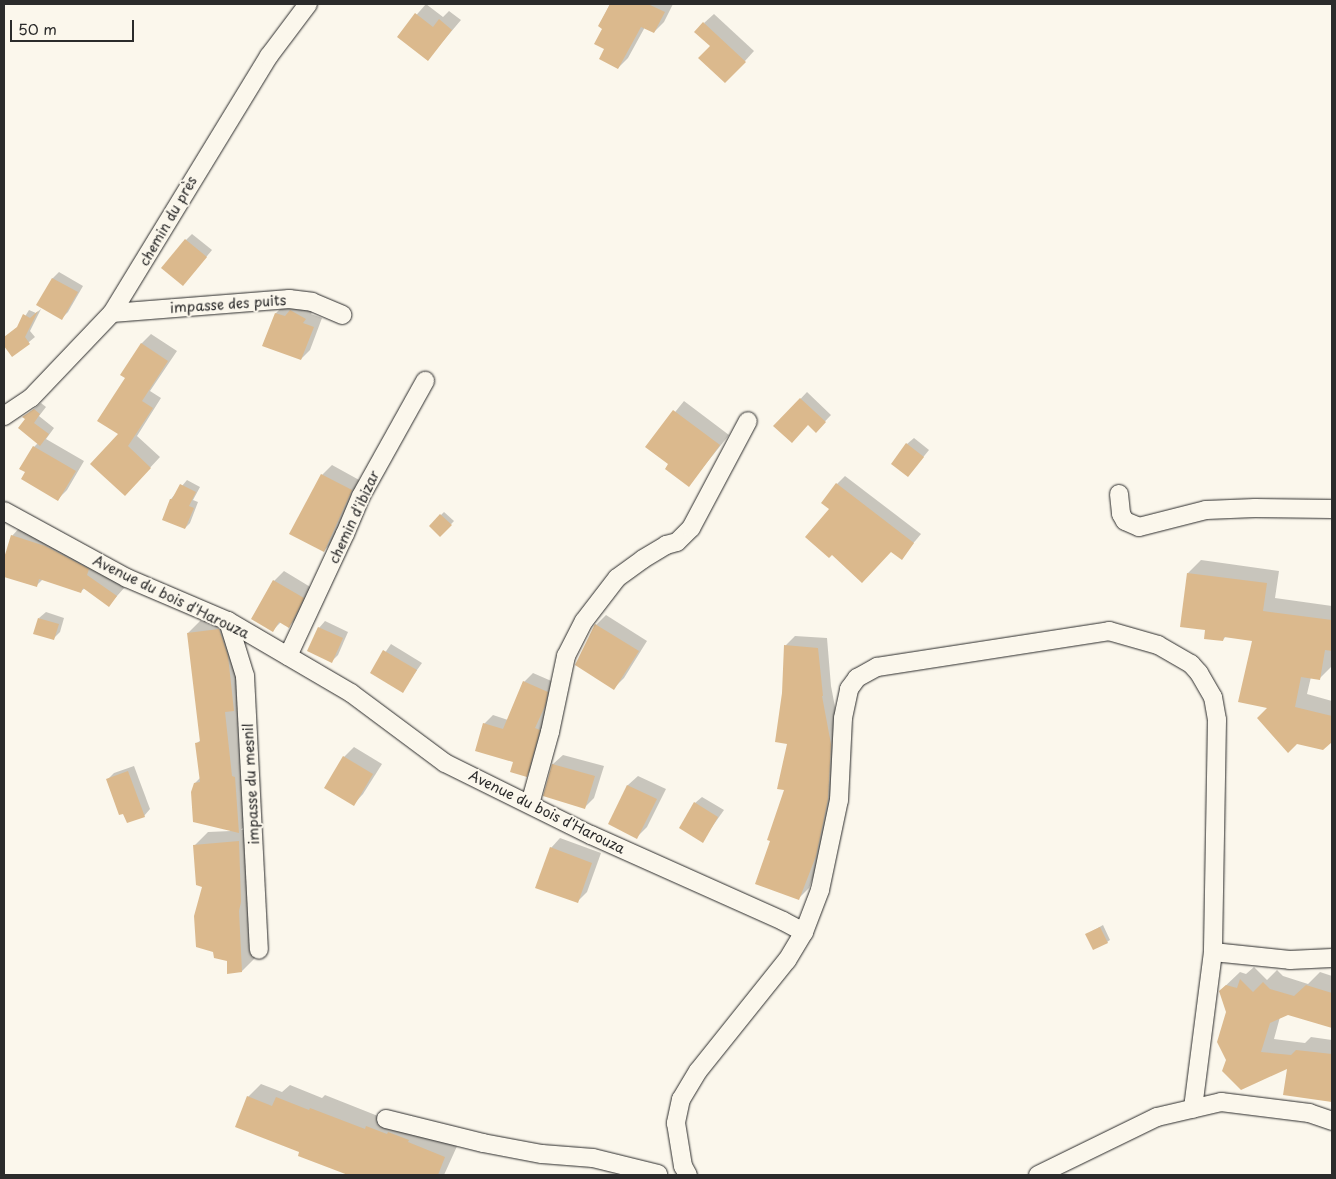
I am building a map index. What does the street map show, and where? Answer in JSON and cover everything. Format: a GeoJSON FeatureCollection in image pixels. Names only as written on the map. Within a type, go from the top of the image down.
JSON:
{"type":"FeatureCollection","features":[{"type":"Feature","properties":{"kind":"street","name":"chemin du près"},"geometry":{"type":"LineString","coordinates":[[4,416],[31,398],[112,313],[269,56],[308,4]]}},
{"type":"Feature","properties":{"kind":"street","name":"impasse des puits"},"geometry":{"type":"LineString","coordinates":[[112,313],[289,299],[312,302],[342,314]]}},
{"type":"Feature","properties":{"kind":"street","name":"chemin d'ibizar"},"geometry":{"type":"LineString","coordinates":[[288,656],[345,534],[360,496],[426,381]]}},
{"type":"Feature","properties":{"kind":"street"},"geometry":{"type":"LineString","coordinates":[[530,804],[550,732],[566,656],[584,621],[617,578],[650,554],[677,542],[692,528],[748,421]]}},
{"type":"Feature","properties":{"kind":"street"},"geometry":{"type":"LineString","coordinates":[[1119,494],[1121,514],[1125,521],[1139,527],[1206,510],[1332,508]]}},
{"type":"Feature","properties":{"kind":"street","name":"Avenue du bois d'Harouza"},"geometry":{"type":"LineString","coordinates":[[4,511],[127,578],[228,621],[352,693],[445,763],[591,835],[804,932]]}},
{"type":"Feature","properties":{"kind":"street","name":"impasse du mesnil"},"geometry":{"type":"LineString","coordinates":[[228,621],[245,676],[259,950]]}},
{"type":"Feature","properties":{"kind":"street"},"geometry":{"type":"LineString","coordinates":[[386,1119],[483,1143],[542,1154],[593,1158],[658,1175],[686,1170],[676,1123],[681,1099],[698,1071],[787,960],[804,932],[820,890],[839,800],[843,718],[848,689],[858,678],[877,667],[1109,631],[1158,645],[1191,664],[1199,673],[1213,698],[1217,720],[1213,952],[1193,1109]]}},
{"type":"Feature","properties":{"kind":"street"},"geometry":{"type":"LineString","coordinates":[[1213,952],[1290,960],[1332,958]]}},
{"type":"Feature","properties":{"kind":"street"},"geometry":{"type":"LineString","coordinates":[[1038,1175],[1157,1117],[1222,1102],[1309,1113],[1332,1121]]}},
{"type":"Feature","properties":{"kind":"building"},"geometry":{"type":"Polygon","coordinates":[[[610,4],[648,4],[665,12],[654,33],[641,27],[618,69],[599,59],[604,49],[594,44],[602,29],[598,26],[610,4]]]}},
{"type":"Feature","properties":{"kind":"building"},"geometry":{"type":"Polygon","coordinates":[[[415,13],[433,27],[439,19],[452,30],[428,61],[397,37],[415,13]]]}},
{"type":"Feature","properties":{"kind":"building"},"geometry":{"type":"Polygon","coordinates":[[[703,22],[746,62],[725,83],[698,58],[710,46],[694,32],[703,22]]]}},
{"type":"Feature","properties":{"kind":"building"},"geometry":{"type":"Polygon","coordinates":[[[185,239],[207,257],[183,286],[161,268],[185,239]]]}},
{"type":"Feature","properties":{"kind":"building"},"geometry":{"type":"Polygon","coordinates":[[[52,278],[78,292],[62,320],[36,305],[52,278]]]}},
{"type":"Feature","properties":{"kind":"building"},"geometry":{"type":"Polygon","coordinates":[[[290,310],[306,319],[303,323],[314,327],[301,360],[262,346],[275,313],[285,316],[290,310]]]}},
{"type":"Feature","properties":{"kind":"building"},"geometry":{"type":"Polygon","coordinates":[[[38,311],[25,337],[30,344],[12,357],[4,346],[4,337],[17,327],[23,314],[30,318],[38,311]]]}},
{"type":"Feature","properties":{"kind":"building"},"geometry":{"type":"Polygon","coordinates":[[[141,343],[168,361],[142,401],[153,408],[128,446],[151,468],[125,496],[90,464],[118,434],[97,421],[125,378],[120,375],[141,343]]]}},
{"type":"Feature","properties":{"kind":"building"},"geometry":{"type":"Polygon","coordinates":[[[800,398],[826,422],[816,433],[808,425],[792,443],[773,426],[800,398]]]}},
{"type":"Feature","properties":{"kind":"building"},"geometry":{"type":"Polygon","coordinates":[[[34,409],[40,414],[34,423],[49,434],[40,446],[18,428],[25,419],[22,417],[34,409]]]}},
{"type":"Feature","properties":{"kind":"building"},"geometry":{"type":"Polygon","coordinates":[[[673,410],[720,445],[689,487],[665,469],[668,464],[645,447],[673,410]]]}},
{"type":"Feature","properties":{"kind":"building"},"geometry":{"type":"Polygon","coordinates":[[[906,443],[924,457],[908,477],[891,464],[906,443]]]}},
{"type":"Feature","properties":{"kind":"building"},"geometry":{"type":"Polygon","coordinates":[[[33,446],[76,471],[58,501],[21,479],[25,472],[19,469],[33,446]]]}},
{"type":"Feature","properties":{"kind":"building"},"geometry":{"type":"Polygon","coordinates":[[[321,474],[352,490],[324,552],[289,534],[321,474]]]}},
{"type":"Feature","properties":{"kind":"building"},"geometry":{"type":"Polygon","coordinates":[[[836,483],[914,543],[902,560],[891,552],[862,583],[832,555],[829,558],[805,537],[829,509],[821,503],[836,483]]]}},
{"type":"Feature","properties":{"kind":"building"},"geometry":{"type":"Polygon","coordinates":[[[180,484],[196,492],[189,506],[194,508],[185,529],[162,520],[170,499],[172,499],[180,484]]]}},
{"type":"Feature","properties":{"kind":"building"},"geometry":{"type":"Polygon","coordinates":[[[440,514],[452,525],[440,537],[429,526],[440,514]]]}},
{"type":"Feature","properties":{"kind":"building"},"geometry":{"type":"Polygon","coordinates":[[[11,535],[45,546],[89,569],[87,575],[117,596],[109,607],[83,588],[81,593],[39,579],[37,587],[4,577],[4,558],[11,535]]]}},
{"type":"Feature","properties":{"kind":"building"},"geometry":{"type":"Polygon","coordinates":[[[1187,573],[1267,583],[1263,611],[1332,620],[1332,651],[1325,650],[1320,680],[1301,677],[1295,707],[1332,716],[1332,742],[1323,750],[1297,744],[1288,753],[1257,718],[1267,708],[1238,702],[1252,641],[1224,637],[1223,641],[1204,639],[1205,630],[1180,627],[1187,573]]]}},
{"type":"Feature","properties":{"kind":"building"},"geometry":{"type":"Polygon","coordinates":[[[273,580],[304,598],[289,628],[279,622],[273,632],[251,619],[273,580]]]}},
{"type":"Feature","properties":{"kind":"building"},"geometry":{"type":"Polygon","coordinates":[[[38,618],[59,624],[54,640],[33,634],[38,618]]]}},
{"type":"Feature","properties":{"kind":"building"},"geometry":{"type":"Polygon","coordinates":[[[595,624],[639,651],[614,690],[575,665],[595,624]]]}},
{"type":"Feature","properties":{"kind":"building"},"geometry":{"type":"Polygon","coordinates":[[[318,627],[343,638],[332,663],[307,651],[318,627]]]}},
{"type":"Feature","properties":{"kind":"building"},"geometry":{"type":"Polygon","coordinates":[[[219,629],[228,656],[234,711],[225,712],[232,776],[235,777],[239,833],[193,822],[191,792],[194,783],[200,782],[195,743],[200,742],[187,633],[219,629]]]}},
{"type":"Feature","properties":{"kind":"building"},"geometry":{"type":"Polygon","coordinates":[[[784,645],[818,648],[822,696],[831,744],[828,799],[816,856],[799,900],[755,884],[770,841],[767,840],[784,790],[777,789],[787,744],[775,742],[782,693],[784,645]]]}},
{"type":"Feature","properties":{"kind":"building"},"geometry":{"type":"Polygon","coordinates":[[[383,650],[417,670],[403,693],[370,673],[383,650]]]}},
{"type":"Feature","properties":{"kind":"building"},"geometry":{"type":"Polygon","coordinates":[[[523,681],[548,692],[545,706],[535,728],[540,730],[527,777],[510,772],[513,762],[475,751],[483,723],[503,729],[523,681]]]}},
{"type":"Feature","properties":{"kind":"building"},"geometry":{"type":"Polygon","coordinates":[[[343,756],[373,774],[354,806],[324,788],[343,756]]]}},
{"type":"Feature","properties":{"kind":"building"},"geometry":{"type":"Polygon","coordinates":[[[552,764],[595,776],[585,809],[543,796],[552,764]]]}},
{"type":"Feature","properties":{"kind":"building"},"geometry":{"type":"Polygon","coordinates":[[[128,771],[145,817],[127,823],[123,814],[119,815],[106,779],[128,771]]]}},
{"type":"Feature","properties":{"kind":"building"},"geometry":{"type":"Polygon","coordinates":[[[627,785],[657,799],[637,839],[608,824],[627,785]]]}},
{"type":"Feature","properties":{"kind":"building"},"geometry":{"type":"Polygon","coordinates":[[[694,802],[718,817],[703,843],[679,828],[694,802]]]}},
{"type":"Feature","properties":{"kind":"building"},"geometry":{"type":"Polygon","coordinates":[[[239,841],[241,902],[239,911],[242,972],[227,974],[227,961],[214,958],[213,952],[196,947],[194,916],[202,887],[196,885],[193,845],[239,841]]]}},
{"type":"Feature","properties":{"kind":"building"},"geometry":{"type":"Polygon","coordinates":[[[550,847],[592,863],[578,903],[535,888],[550,847]]]}},
{"type":"Feature","properties":{"kind":"building"},"geometry":{"type":"Polygon","coordinates":[[[1100,927],[1108,943],[1093,950],[1085,934],[1100,927]]]}},
{"type":"Feature","properties":{"kind":"building"},"geometry":{"type":"Polygon","coordinates":[[[1240,979],[1253,992],[1263,982],[1270,989],[1294,996],[1306,985],[1332,993],[1332,1028],[1288,1015],[1270,1023],[1261,1052],[1291,1055],[1296,1050],[1332,1054],[1332,1102],[1283,1095],[1287,1069],[1241,1090],[1222,1071],[1226,1060],[1217,1042],[1226,1012],[1219,991],[1226,985],[1237,988],[1240,979]]]}},
{"type":"Feature","properties":{"kind":"building"},"geometry":{"type":"Polygon","coordinates":[[[247,1096],[272,1106],[276,1097],[365,1129],[366,1126],[387,1134],[388,1132],[445,1157],[438,1175],[348,1175],[298,1156],[299,1152],[235,1127],[247,1096]]]}}]}
